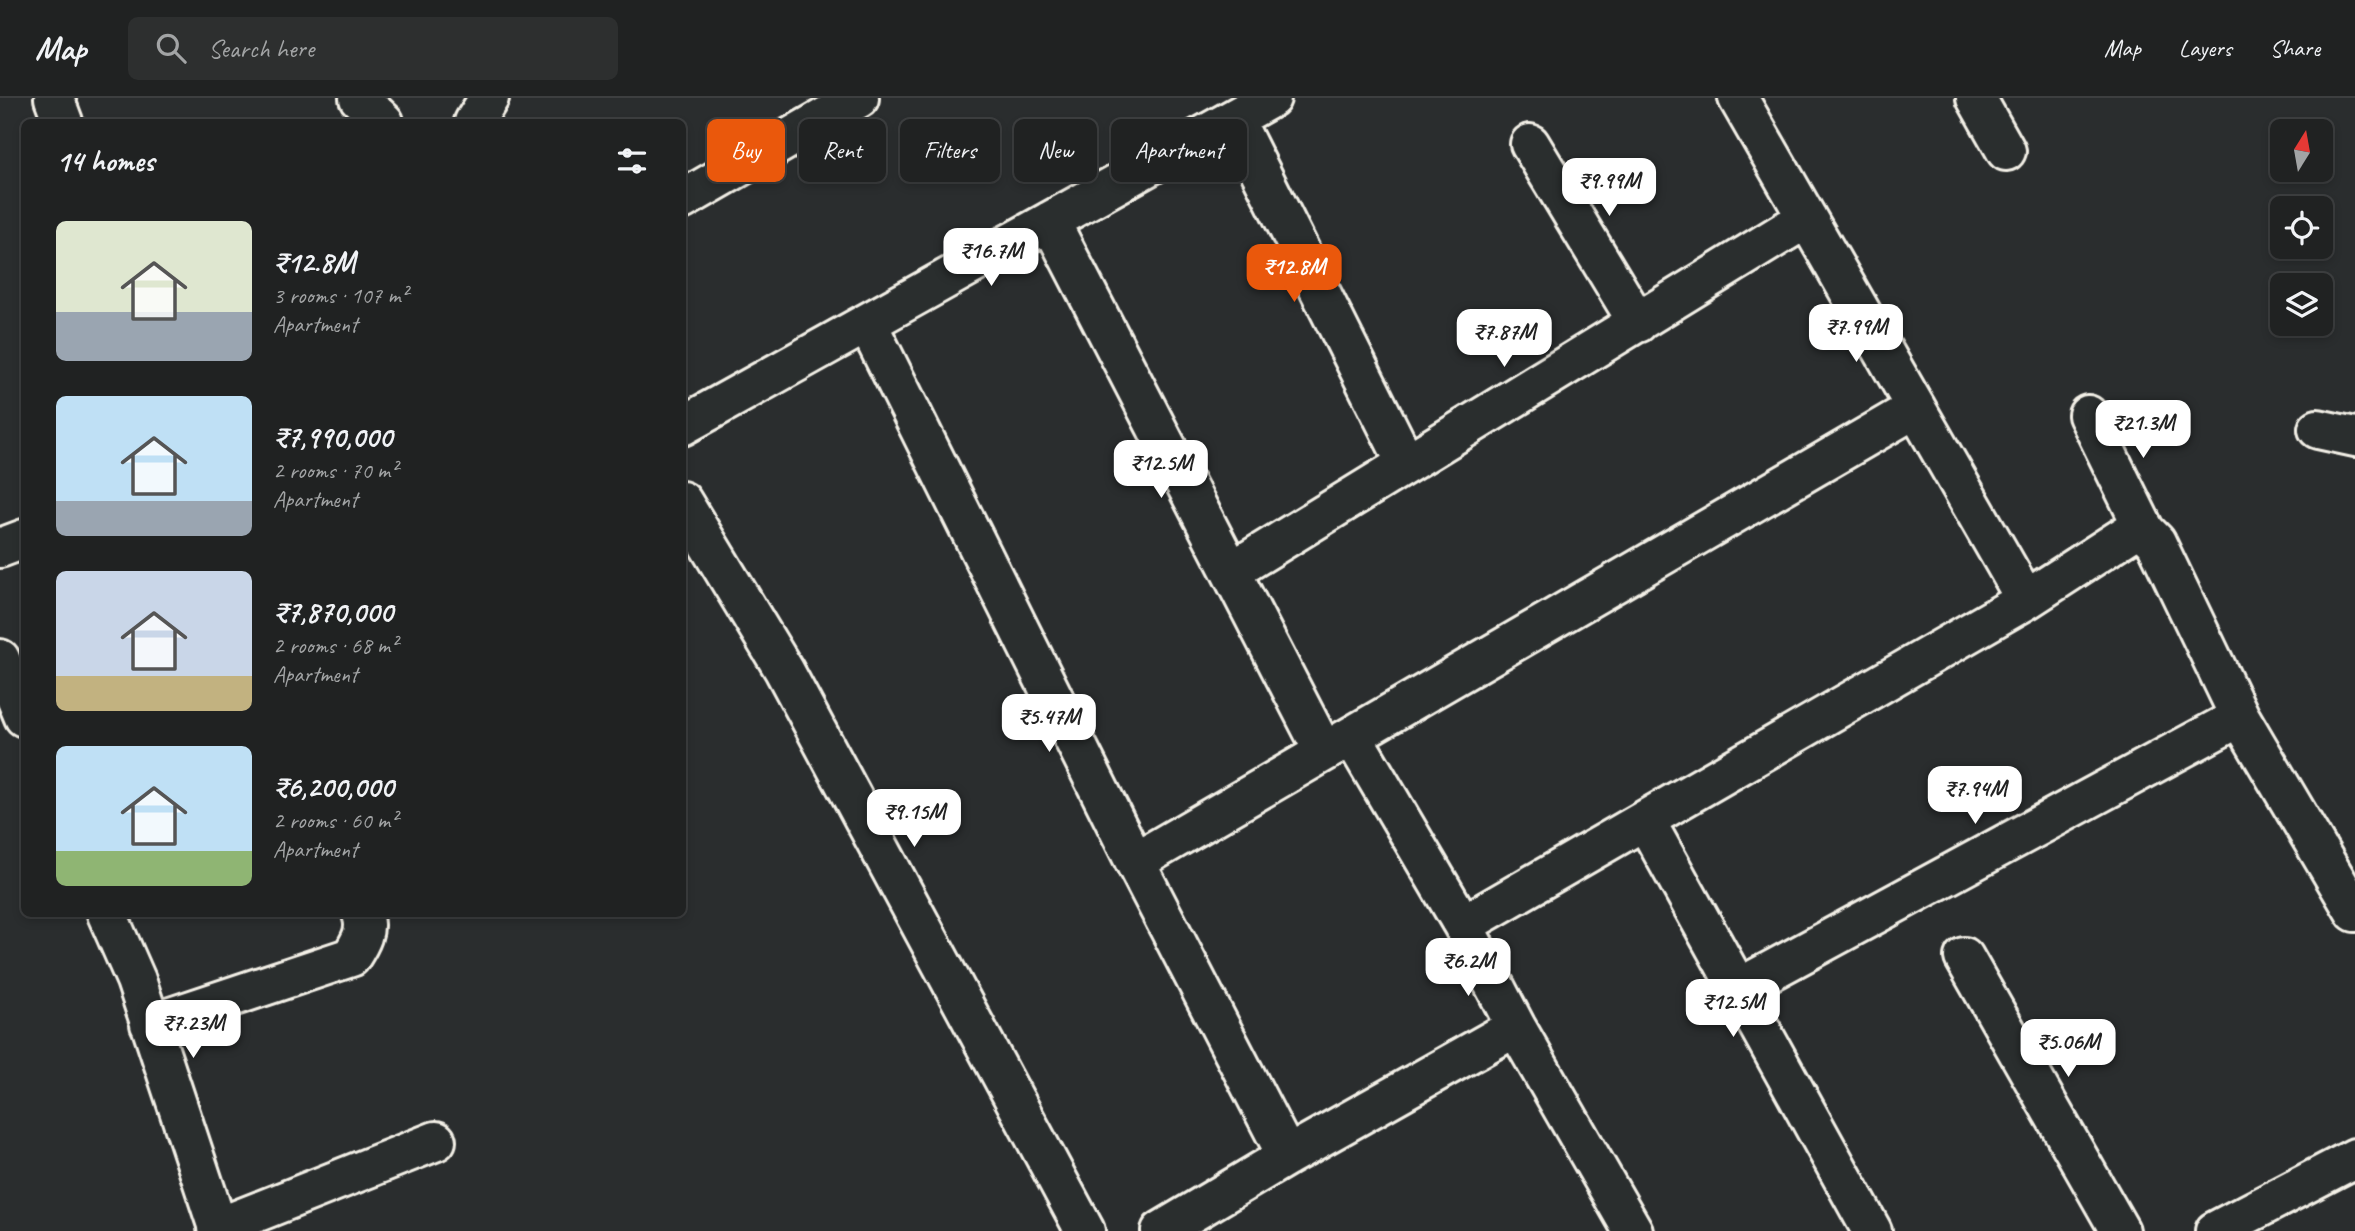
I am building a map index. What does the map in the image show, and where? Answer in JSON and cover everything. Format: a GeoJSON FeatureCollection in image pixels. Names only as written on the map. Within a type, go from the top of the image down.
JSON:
{"type":"FeatureCollection","features":[{"type":"Feature","properties":{"kind":"street"},"geometry":{"type":"LineString","coordinates":[[54,98],[62,119]]}},
{"type":"Feature","properties":{"kind":"street"},"geometry":{"type":"LineString","coordinates":[[359,98],[381,119]]}},
{"type":"Feature","properties":{"kind":"street"},"geometry":{"type":"LineString","coordinates":[[476,119],[489,98]]}},
{"type":"Feature","properties":{"kind":"street"},"geometry":{"type":"LineString","coordinates":[[686,198],[859,98]]}},
{"type":"Feature","properties":{"kind":"street"},"geometry":{"type":"LineString","coordinates":[[686,424],[1271,98]]}},
{"type":"Feature","properties":{"kind":"street"},"geometry":{"type":"LineString","coordinates":[[1738,98],[2026,600]]}},
{"type":"Feature","properties":{"kind":"street"},"geometry":{"type":"LineString","coordinates":[[1976,98],[2006,151]]}},
{"type":"Feature","properties":{"kind":"street"},"geometry":{"type":"LineString","coordinates":[[1234,118],[1406,463]]}},
{"type":"Feature","properties":{"kind":"street"},"geometry":{"type":"LineString","coordinates":[[1530,144],[1638,323]]}},
{"type":"Feature","properties":{"kind":"street"},"geometry":{"type":"LineString","coordinates":[[1232,571],[1807,218]]}},
{"type":"Feature","properties":{"kind":"street"},"geometry":{"type":"LineString","coordinates":[[1050,221],[1232,571],[1338,744],[1463,925],[1516,1027],[1633,1231]]}},
{"type":"Feature","properties":{"kind":"street"},"geometry":{"type":"LineString","coordinates":[[867,323],[1135,862],[1287,1156]]}},
{"type":"Feature","properties":{"kind":"street"},"geometry":{"type":"LineString","coordinates":[[1135,862],[1916,408]]}},
{"type":"Feature","properties":{"kind":"street"},"geometry":{"type":"LineString","coordinates":[[2088,415],[2145,531],[2156,542],[2240,717],[2355,912]]}},
{"type":"Feature","properties":{"kind":"street"},"geometry":{"type":"LineString","coordinates":[[2318,429],[2355,437]]}},
{"type":"Feature","properties":{"kind":"street"},"geometry":{"type":"LineString","coordinates":[[686,508],[784,670],[1085,1231]]}},
{"type":"Feature","properties":{"kind":"street"},"geometry":{"type":"LineString","coordinates":[[1463,925],[2026,600],[2132,532],[2145,531]]}},
{"type":"Feature","properties":{"kind":"street"},"geometry":{"type":"LineString","coordinates":[[0,548],[21,540]]}},
{"type":"Feature","properties":{"kind":"street"},"geometry":{"type":"LineString","coordinates":[[0,659],[21,710]]}},
{"type":"Feature","properties":{"kind":"street"},"geometry":{"type":"LineString","coordinates":[[1739,988],[2240,717]]}},
{"type":"Feature","properties":{"kind":"street"},"geometry":{"type":"LineString","coordinates":[[1645,820],[1872,1231]]}},
{"type":"Feature","properties":{"kind":"street"},"geometry":{"type":"LineString","coordinates":[[108,917],[135,980],[218,1230],[436,1141]]}},
{"type":"Feature","properties":{"kind":"street"},"geometry":{"type":"LineString","coordinates":[[150,1024],[351,957],[362,939],[363,917]]}},
{"type":"Feature","properties":{"kind":"street"},"geometry":{"type":"LineString","coordinates":[[1964,957],[2120,1231]]}},
{"type":"Feature","properties":{"kind":"street"},"geometry":{"type":"LineString","coordinates":[[1161,1231],[1287,1156],[1516,1027]]}},
{"type":"Feature","properties":{"kind":"street"},"geometry":{"type":"LineString","coordinates":[[2227,1228],[2355,1158]]}}]}
